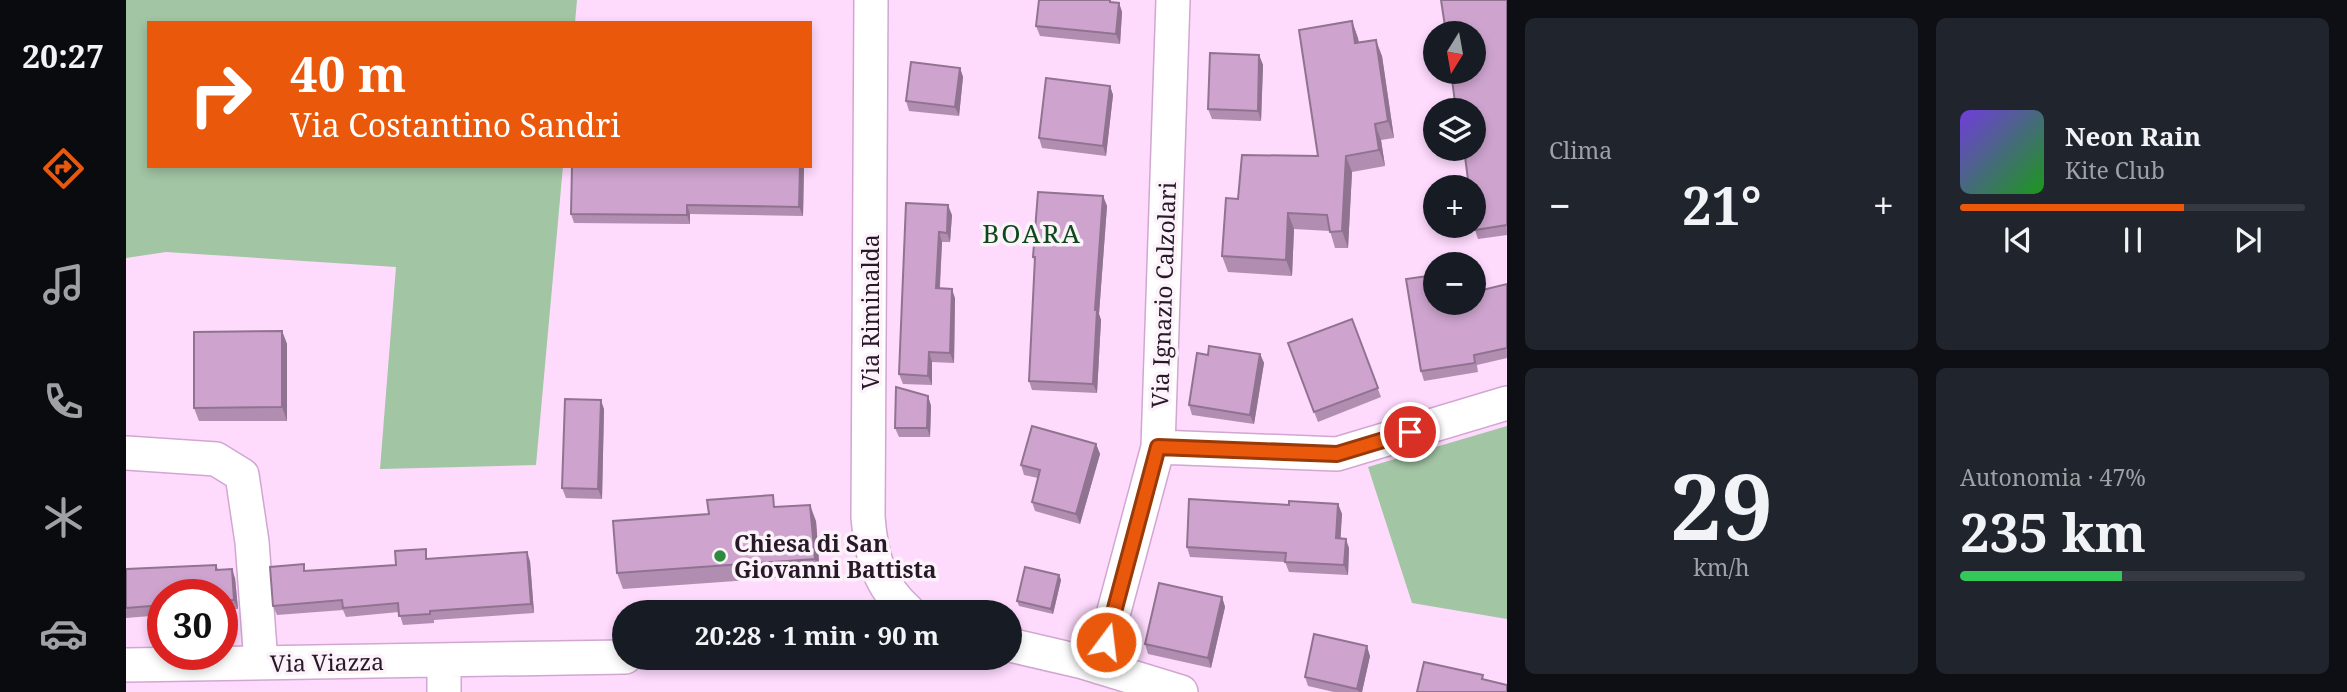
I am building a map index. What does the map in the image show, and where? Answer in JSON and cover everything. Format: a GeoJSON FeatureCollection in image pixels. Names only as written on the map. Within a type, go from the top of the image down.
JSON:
{"type":"FeatureCollection","features":[{"type":"Feature","properties":{"kind":"street","name":"Via Riminalda"},"geometry":{"type":"LineString","coordinates":[[871,0],[870,544],[883,583],[895,600]]}},
{"type":"Feature","properties":{"kind":"street","name":"Via Ignazio Calzolari"},"geometry":{"type":"LineString","coordinates":[[1099,667],[1158,447],[1173,0]]}},
{"type":"Feature","properties":{"kind":"street"},"geometry":{"type":"LineString","coordinates":[[1158,447],[1337,454],[1507,403]]}},
{"type":"Feature","properties":{"kind":"street"},"geometry":{"type":"LineString","coordinates":[[126,453],[216,459],[242,475],[252,541],[261,663]]}},
{"type":"Feature","properties":{"kind":"street"},"geometry":{"type":"LineString","coordinates":[[1022,648],[1099,667],[1181,692]]}},
{"type":"Feature","properties":{"kind":"street","name":"Via Viazza"},"geometry":{"type":"LineString","coordinates":[[126,664],[261,663],[444,676],[612,658]]}},
{"type":"Feature","properties":{"kind":"green space"},"geometry":{"type":"Polygon","coordinates":[[[126,0],[577,0],[575,21],[147,21],[147,168],[563,168],[536,465],[380,469],[396,267],[166,252],[126,258],[126,0]]]}},
{"type":"Feature","properties":{"kind":"green space"},"geometry":{"type":"Polygon","coordinates":[[[1507,426],[1507,619],[1412,603],[1368,467],[1507,426]]]}},
{"type":"Feature","properties":{"kind":"building"},"geometry":{"type":"Polygon","coordinates":[[[1039,0],[1110,0],[1119,3],[1116,34],[1036,26],[1039,0]]]}},
{"type":"Feature","properties":{"kind":"building"},"geometry":{"type":"Polygon","coordinates":[[[1441,0],[1507,0],[1507,225],[1486,228],[1486,175],[1467,175],[1466,161],[1486,161],[1486,98],[1454,98],[1453,84],[1486,84],[1486,21],[1444,21],[1441,0]]]}},
{"type":"Feature","properties":{"kind":"building"},"geometry":{"type":"Polygon","coordinates":[[[1352,21],[1355,43],[1376,40],[1388,121],[1375,124],[1379,150],[1346,156],[1342,231],[1330,232],[1327,215],[1288,213],[1286,260],[1222,256],[1226,198],[1238,199],[1242,155],[1318,156],[1299,30],[1352,21]]]}},
{"type":"Feature","properties":{"kind":"building"},"geometry":{"type":"Polygon","coordinates":[[[1210,53],[1259,55],[1258,111],[1208,109],[1210,53]]]}},
{"type":"Feature","properties":{"kind":"building"},"geometry":{"type":"Polygon","coordinates":[[[911,62],[960,68],[955,107],[906,101],[911,62]]]}},
{"type":"Feature","properties":{"kind":"building"},"geometry":{"type":"Polygon","coordinates":[[[1046,78],[1110,86],[1103,146],[1039,138],[1046,78]]]}},
{"type":"Feature","properties":{"kind":"building"},"geometry":{"type":"Polygon","coordinates":[[[572,168],[800,168],[799,207],[687,205],[687,215],[571,214],[572,168]]]}},
{"type":"Feature","properties":{"kind":"building"},"geometry":{"type":"Polygon","coordinates":[[[1038,192],[1103,196],[1093,384],[1029,381],[1038,192]]]}},
{"type":"Feature","properties":{"kind":"building"},"geometry":{"type":"Polygon","coordinates":[[[906,203],[948,205],[947,233],[939,232],[936,288],[952,289],[950,353],[929,352],[928,376],[899,374],[906,203]]]}},
{"type":"Feature","properties":{"kind":"building"},"geometry":{"type":"Polygon","coordinates":[[[1423,277],[1423,315],[1486,315],[1486,289],[1507,284],[1507,348],[1474,355],[1475,363],[1421,371],[1406,279],[1423,277]]]}},
{"type":"Feature","properties":{"kind":"building"},"geometry":{"type":"Polygon","coordinates":[[[1352,319],[1378,388],[1314,412],[1288,343],[1352,319]]]}},
{"type":"Feature","properties":{"kind":"building"},"geometry":{"type":"Polygon","coordinates":[[[282,331],[282,407],[194,408],[194,332],[282,331]]]}},
{"type":"Feature","properties":{"kind":"building"},"geometry":{"type":"Polygon","coordinates":[[[1209,346],[1260,354],[1250,415],[1189,405],[1197,353],[1208,355],[1209,346]]]}},
{"type":"Feature","properties":{"kind":"building"},"geometry":{"type":"Polygon","coordinates":[[[896,387],[928,396],[927,428],[895,428],[896,387]]]}},
{"type":"Feature","properties":{"kind":"building"},"geometry":{"type":"Polygon","coordinates":[[[565,399],[601,400],[598,489],[562,488],[565,399]]]}},
{"type":"Feature","properties":{"kind":"building"},"geometry":{"type":"Polygon","coordinates":[[[1032,426],[1096,444],[1076,514],[1032,502],[1040,470],[1021,465],[1032,426]]]}},
{"type":"Feature","properties":{"kind":"building","name":"Chiesa di San Giovanni Battista"},"geometry":{"type":"Polygon","coordinates":[[[773,495],[774,507],[810,505],[815,559],[617,573],[613,521],[709,514],[707,500],[773,495]]]}},
{"type":"Feature","properties":{"kind":"building"},"geometry":{"type":"Polygon","coordinates":[[[1189,499],[1289,505],[1289,501],[1338,504],[1336,538],[1346,539],[1344,565],[1285,562],[1286,553],[1187,547],[1189,499]]]}},
{"type":"Feature","properties":{"kind":"building"},"geometry":{"type":"Polygon","coordinates":[[[426,549],[426,559],[527,552],[531,604],[430,611],[430,614],[399,616],[398,603],[343,608],[342,600],[273,606],[270,567],[304,564],[304,571],[396,565],[395,551],[426,549]]]}},
{"type":"Feature","properties":{"kind":"building"},"geometry":{"type":"Polygon","coordinates":[[[216,565],[216,570],[232,569],[233,579],[147,579],[147,606],[126,608],[126,569],[216,565]]]}},
{"type":"Feature","properties":{"kind":"building"},"geometry":{"type":"Polygon","coordinates":[[[1025,567],[1059,575],[1051,609],[1017,600],[1025,567]]]}},
{"type":"Feature","properties":{"kind":"building"},"geometry":{"type":"Polygon","coordinates":[[[1159,583],[1222,597],[1208,658],[1145,644],[1159,583]]]}},
{"type":"Feature","properties":{"kind":"building"},"geometry":{"type":"Polygon","coordinates":[[[1314,634],[1367,646],[1357,689],[1305,677],[1314,634]]]}},
{"type":"Feature","properties":{"kind":"building"},"geometry":{"type":"Polygon","coordinates":[[[1424,662],[1483,675],[1482,679],[1507,685],[1507,692],[1417,692],[1424,662]]]}},
{"type":"Feature","properties":{"kind":"place","name":"Chiesa di San Giovanni Battista"},"geometry":{"type":"Point","coordinates":[720,556]}},
{"type":"Feature","properties":{"kind":"district","name":"BOARA"},"geometry":{"type":"Point","coordinates":[1032,233]}},
{"type":"Feature","properties":{"kind":"route"},"geometry":{"type":"LineString","coordinates":[[1106,642],[1158,447],[1337,454],[1410,432]]}}]}
